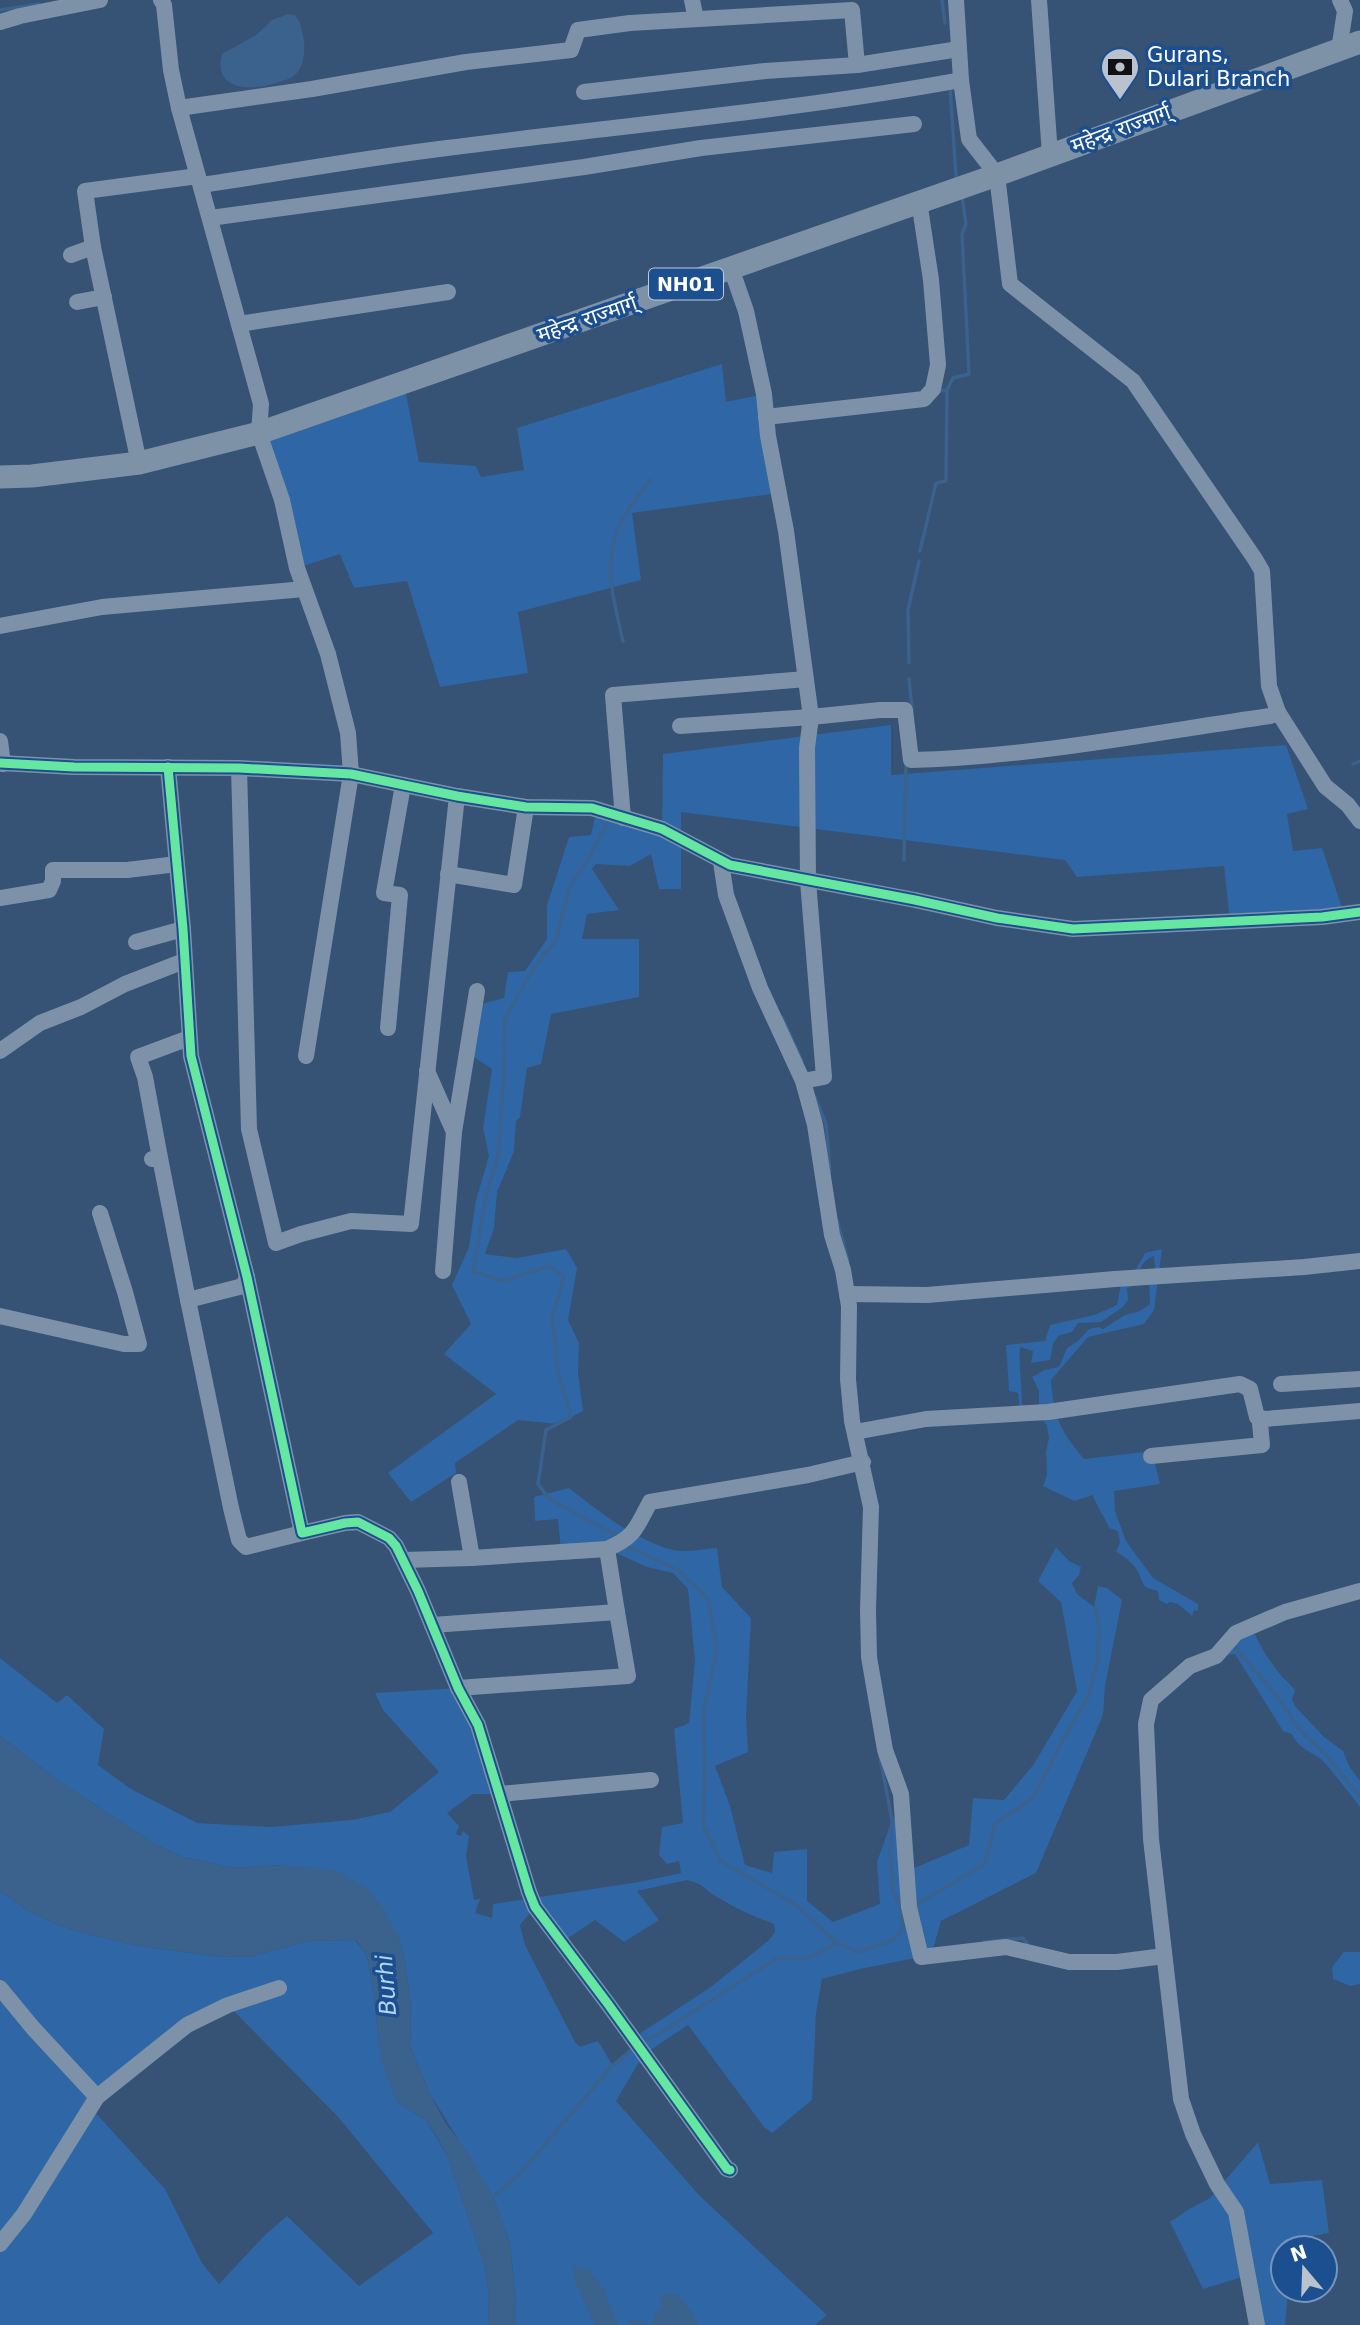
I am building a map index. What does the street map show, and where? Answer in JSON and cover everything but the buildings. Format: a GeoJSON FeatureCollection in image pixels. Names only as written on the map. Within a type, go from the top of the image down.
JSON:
{"type":"FeatureCollection","features":[{"type":"Feature","properties":{"kind":"highway","name":"महेन्द्र राज्मार्ग्"},"geometry":{"type":"LineString","coordinates":[[0,477],[32,476],[139,463],[259,433],[997,175],[1350,46]]}},
{"type":"Feature","properties":{"kind":"street"},"geometry":{"type":"LineString","coordinates":[[0,22],[70,3],[100,0]]}},
{"type":"Feature","properties":{"kind":"street"},"geometry":{"type":"LineString","coordinates":[[161,0],[164,5],[171,70],[179,108],[261,404],[259,433],[282,500],[296,568],[328,653],[348,733],[351,774],[306,1056]]}},
{"type":"Feature","properties":{"kind":"street"},"geometry":{"type":"LineString","coordinates":[[692,0],[696,19]]}},
{"type":"Feature","properties":{"kind":"street"},"geometry":{"type":"LineString","coordinates":[[956,0],[961,80],[969,139],[997,175],[1010,284],[1133,381],[1226,514],[1262,571],[1269,687],[1278,712],[1325,786],[1348,805],[1360,821]]}},
{"type":"Feature","properties":{"kind":"street"},"geometry":{"type":"LineString","coordinates":[[1039,0],[1050,155]]}},
{"type":"Feature","properties":{"kind":"street"},"geometry":{"type":"LineString","coordinates":[[1340,0],[1345,11],[1350,46]]}},
{"type":"Feature","properties":{"kind":"street"},"geometry":{"type":"LineString","coordinates":[[179,108],[312,89],[466,62],[571,50],[579,30],[631,23],[852,10],[858,65]]}},
{"type":"Feature","properties":{"kind":"street"},"geometry":{"type":"LineString","coordinates":[[584,92],[765,71],[858,65],[959,49]]}},
{"type":"Feature","properties":{"kind":"street"},"geometry":{"type":"LineString","coordinates":[[139,463],[93,247],[85,191],[199,180],[738,113],[894,93],[961,80]]}},
{"type":"Feature","properties":{"kind":"street"},"geometry":{"type":"LineString","coordinates":[[210,218],[584,167],[701,148],[914,124]]}},
{"type":"Feature","properties":{"kind":"street"},"geometry":{"type":"LineString","coordinates":[[766,417],[925,399],[933,389],[938,365],[936,321],[919,201]]}},
{"type":"Feature","properties":{"kind":"street"},"geometry":{"type":"LineString","coordinates":[[71,255],[93,247]]}},
{"type":"Feature","properties":{"kind":"street"},"geometry":{"type":"LineString","coordinates":[[732,268],[753,341],[786,531],[811,717],[807,748],[808,881],[824,1077],[803,1081]]}},
{"type":"Feature","properties":{"kind":"street"},"geometry":{"type":"LineString","coordinates":[[239,324],[448,292]]}},
{"type":"Feature","properties":{"kind":"street"},"geometry":{"type":"LineString","coordinates":[[77,302],[104,297]]}},
{"type":"Feature","properties":{"kind":"street"},"geometry":{"type":"LineString","coordinates":[[0,626],[102,607],[304,589]]}},
{"type":"Feature","properties":{"kind":"street"},"geometry":{"type":"LineString","coordinates":[[623,818],[613,695],[806,679]]}},
{"type":"Feature","properties":{"kind":"street"},"geometry":{"type":"LineString","coordinates":[[680,726],[905,710],[911,760],[985,756],[1269,716],[1278,712]]}},
{"type":"Feature","properties":{"kind":"street"},"geometry":{"type":"LineString","coordinates":[[0,741],[1,764],[239,768],[351,774],[526,807],[592,808],[662,829],[721,862],[998,918],[1073,929],[1322,917],[1360,912]]}},
{"type":"Feature","properties":{"kind":"street"},"geometry":{"type":"LineString","coordinates":[[169,767],[191,1056],[247,1278],[302,1533]]}},
{"type":"Feature","properties":{"kind":"street"},"geometry":{"type":"LineString","coordinates":[[239,768],[249,1129],[276,1243],[352,1221],[411,1224],[457,796]]}},
{"type":"Feature","properties":{"kind":"street"},"geometry":{"type":"LineString","coordinates":[[388,1028],[400,895],[384,893],[403,785]]}},
{"type":"Feature","properties":{"kind":"street"},"geometry":{"type":"LineString","coordinates":[[448,874],[514,885],[526,807]]}},
{"type":"Feature","properties":{"kind":"street"},"geometry":{"type":"LineString","coordinates":[[721,862],[726,895],[760,988],[803,1081],[815,1125],[832,1235],[843,1270],[849,1307],[848,1379],[855,1432],[871,1507],[869,1657],[885,1750],[901,1794],[909,1907],[921,1957],[1006,1947],[1069,1962],[1117,1962],[1164,1956]]}},
{"type":"Feature","properties":{"kind":"street"},"geometry":{"type":"LineString","coordinates":[[0,898],[49,890],[53,881],[52,870],[127,870],[177,864]]}},
{"type":"Feature","properties":{"kind":"street"},"geometry":{"type":"LineString","coordinates":[[136,942],[183,929]]}},
{"type":"Feature","properties":{"kind":"street"},"geometry":{"type":"LineString","coordinates":[[0,1051],[40,1023],[81,1007],[125,984],[184,961]]}},
{"type":"Feature","properties":{"kind":"street"},"geometry":{"type":"LineString","coordinates":[[443,1271],[454,1132],[477,991]]}},
{"type":"Feature","properties":{"kind":"street"},"geometry":{"type":"LineString","coordinates":[[189,1038],[138,1057],[145,1077],[156,1158],[239,1539],[246,1547],[345,1522],[358,1522],[389,1538],[403,1560],[458,1688],[478,1725],[535,1907],[730,2170]]}},
{"type":"Feature","properties":{"kind":"street"},"geometry":{"type":"LineString","coordinates":[[426,1069],[454,1132]]}},
{"type":"Feature","properties":{"kind":"street"},"geometry":{"type":"LineString","coordinates":[[0,1316],[124,1344],[139,1344],[100,1213]]}},
{"type":"Feature","properties":{"kind":"street"},"geometry":{"type":"LineString","coordinates":[[847,1294],[927,1295],[1360,1261]]}},
{"type":"Feature","properties":{"kind":"street"},"geometry":{"type":"LineString","coordinates":[[188,1300],[243,1286],[247,1278]]}},
{"type":"Feature","properties":{"kind":"street"},"geometry":{"type":"LineString","coordinates":[[1281,1384],[1360,1379]]}},
{"type":"Feature","properties":{"kind":"street"},"geometry":{"type":"LineString","coordinates":[[855,1432],[926,1419],[1048,1412],[1240,1384],[1250,1389],[1257,1418],[1360,1411]]}},
{"type":"Feature","properties":{"kind":"street"},"geometry":{"type":"LineString","coordinates":[[1151,1456],[1262,1445],[1260,1423],[1265,1419]]}},
{"type":"Feature","properties":{"kind":"street"},"geometry":{"type":"LineString","coordinates":[[403,1560],[607,1549],[633,1534],[650,1502],[808,1475],[863,1462]]}},
{"type":"Feature","properties":{"kind":"street"},"geometry":{"type":"LineString","coordinates":[[459,1482],[472,1558]]}},
{"type":"Feature","properties":{"kind":"street"},"geometry":{"type":"LineString","coordinates":[[458,1688],[628,1676],[607,1549]]}},
{"type":"Feature","properties":{"kind":"street"},"geometry":{"type":"LineString","coordinates":[[1257,2325],[1236,2212],[1217,2184],[1193,2134],[1181,2099],[1151,1826],[1146,1724],[1151,1700],[1190,1665],[1216,1656],[1236,1633],[1284,1612],[1360,1591]]}},
{"type":"Feature","properties":{"kind":"street"},"geometry":{"type":"LineString","coordinates":[[432,1625],[617,1612]]}},
{"type":"Feature","properties":{"kind":"street"},"geometry":{"type":"LineString","coordinates":[[500,1794],[651,1780]]}},
{"type":"Feature","properties":{"kind":"street"},"geometry":{"type":"LineString","coordinates":[[0,1988],[97,2097]]}},
{"type":"Feature","properties":{"kind":"street"},"geometry":{"type":"LineString","coordinates":[[0,2244],[24,2214],[97,2097],[187,2025],[228,2005],[279,1988]]}},
{"type":"Feature","properties":{"kind":"shaded area"},"geometry":{"type":"Polygon","coordinates":[[[722,364],[726,402],[764,394],[778,493],[632,513],[641,580],[518,612],[528,673],[440,687],[407,581],[354,588],[340,554],[297,568],[259,433],[404,383],[419,462],[476,466],[481,477],[524,470],[517,428],[722,364]]]}},
{"type":"Feature","properties":{"kind":"shaded area"},"geometry":{"type":"Polygon","coordinates":[[[891,725],[891,775],[1286,745],[1308,809],[1287,814],[1293,851],[1322,848],[1344,914],[1230,922],[1224,866],[1077,877],[1065,860],[681,812],[681,889],[659,889],[651,854],[630,866],[596,864],[592,869],[619,910],[587,914],[582,939],[639,939],[639,997],[551,1014],[541,1064],[527,1068],[520,1117],[516,1121],[514,1151],[497,1192],[494,1228],[485,1254],[517,1258],[566,1249],[577,1268],[568,1320],[579,1343],[578,1373],[583,1411],[558,1424],[518,1420],[455,1463],[456,1473],[411,1502],[388,1473],[496,1394],[444,1354],[471,1324],[452,1285],[469,1247],[476,1200],[489,1156],[483,1128],[492,1069],[472,1056],[481,1004],[504,998],[508,972],[525,971],[547,939],[547,905],[569,837],[591,835],[597,809],[662,829],[663,754],[891,725]]]}},
{"type":"Feature","properties":{"kind":"shaded area"},"geometry":{"type":"Polygon","coordinates":[[[1162,1249],[1154,1310],[1144,1324],[1088,1337],[1051,1380],[1060,1423],[1084,1459],[1152,1451],[1160,1484],[1114,1491],[1115,1511],[1126,1541],[1153,1578],[1198,1604],[1198,1611],[1194,1610],[1192,1616],[1178,1604],[1167,1604],[1159,1600],[1158,1591],[1146,1587],[1134,1566],[1116,1552],[1120,1542],[1118,1531],[1109,1528],[1093,1495],[1074,1501],[1043,1486],[1047,1475],[1046,1452],[1049,1438],[1047,1426],[1039,1414],[1039,1391],[1032,1377],[1059,1367],[1067,1348],[1089,1329],[1103,1329],[1150,1304],[1149,1279],[1155,1267],[1154,1256],[1141,1267],[1138,1285],[1127,1288],[1128,1300],[1123,1307],[1101,1322],[1078,1323],[1072,1332],[1058,1336],[1053,1344],[1050,1360],[1031,1363],[1033,1351],[1020,1347],[1021,1415],[1018,1393],[1009,1391],[1006,1345],[1045,1341],[1050,1325],[1094,1315],[1117,1305],[1122,1279],[1134,1273],[1145,1253],[1162,1249]]]}},
{"type":"Feature","properties":{"kind":"shaded area"},"geometry":{"type":"Polygon","coordinates":[[[569,1488],[618,1524],[658,1545],[683,1551],[717,1548],[722,1587],[751,1618],[746,1717],[748,1752],[715,1766],[730,1806],[745,1865],[772,1873],[774,1852],[807,1849],[807,1901],[833,1922],[880,1904],[877,1862],[892,1820],[902,1808],[907,1871],[969,1845],[973,1798],[1004,1800],[1034,1764],[1077,1691],[1061,1602],[1038,1581],[1056,1547],[1069,1561],[1081,1567],[1079,1575],[1072,1583],[1077,1594],[1094,1607],[1098,1586],[1107,1588],[1122,1600],[1105,1686],[1103,1715],[1036,1873],[941,1921],[933,1949],[921,1957],[822,1979],[816,2013],[812,2100],[772,2133],[764,2127],[688,2025],[643,2055],[616,2101],[700,2196],[827,2315],[815,2325],[516,2325],[510,2244],[493,2197],[429,2092],[410,2046],[411,2007],[398,1936],[282,1865],[233,1868],[183,1857],[156,1845],[62,1783],[0,1736],[0,1658],[57,1703],[67,1695],[104,1729],[98,1765],[131,1789],[197,1823],[271,1827],[352,1820],[390,1812],[439,1772],[383,1710],[375,1693],[458,1688],[500,1794],[473,1794],[447,1813],[459,1826],[456,1834],[461,1836],[463,1831],[469,1836],[466,1856],[474,1900],[480,1899],[475,1913],[492,1918],[493,1904],[681,1873],[679,1861],[667,1864],[659,1855],[662,1827],[683,1823],[674,1729],[689,1723],[695,1660],[688,1589],[673,1573],[647,1567],[607,1549],[561,1551],[558,1519],[535,1521],[534,1497],[569,1488]],[[687,1880],[637,1891],[659,1920],[624,1942],[595,1920],[562,1942],[535,1907],[520,1925],[525,1945],[575,2042],[580,2047],[598,2041],[613,2066],[631,2050],[633,2038],[711,1987],[769,1940],[775,1932],[774,1924],[738,1909],[701,1885],[687,1880]]]}},
{"type":"Feature","properties":{"kind":"shaded area"},"geometry":{"type":"Polygon","coordinates":[[[1251,1625],[1268,1657],[1295,1691],[1292,1699],[1295,1706],[1324,1737],[1343,1751],[1349,1766],[1360,1781],[1360,1807],[1321,1759],[1299,1744],[1292,1734],[1283,1731],[1235,1654],[1216,1656],[1251,1625]]]}},
{"type":"Feature","properties":{"kind":"shaded area"},"geometry":{"type":"Polygon","coordinates":[[[0,1891],[28,1911],[58,1925],[135,1945],[212,1956],[248,1957],[309,1941],[355,1940],[367,1955],[379,2044],[397,2102],[426,2120],[447,2155],[483,2260],[489,2292],[488,2325],[0,2325],[0,1891]],[[228,2005],[120,2086],[94,2111],[165,2189],[202,2263],[219,2284],[265,2235],[287,2216],[359,2286],[433,2233],[339,2118],[228,2005]]]}},
{"type":"Feature","properties":{"kind":"shaded area"},"geometry":{"type":"Polygon","coordinates":[[[1344,1952],[1360,1952],[1360,1984],[1350,1986],[1333,1979],[1332,1967],[1344,1952]]]}},
{"type":"Feature","properties":{"kind":"shaded area"},"geometry":{"type":"Polygon","coordinates":[[[1258,2142],[1270,2184],[1322,2180],[1329,2233],[1269,2234],[1269,2304],[1287,2304],[1285,2325],[1257,2325],[1249,2275],[1203,2289],[1170,2222],[1210,2198],[1258,2142]]]}},
{"type":"Feature","properties":{"kind":"water"},"geometry":{"type":"Polygon","coordinates":[[[288,14],[297,18],[304,40],[303,60],[297,73],[286,80],[263,86],[244,87],[228,81],[221,66],[222,54],[256,35],[272,20],[288,14]]]}},
{"type":"Feature","properties":{"kind":"water","name":"Burhi"},"geometry":{"type":"Polygon","coordinates":[[[0,1736],[62,1783],[156,1845],[183,1857],[233,1868],[282,1865],[334,1870],[367,1888],[382,1907],[398,1936],[411,2006],[410,2046],[446,2124],[468,2153],[493,2197],[510,2244],[516,2325],[488,2325],[489,2292],[483,2260],[447,2155],[426,2120],[397,2102],[381,2061],[367,1955],[356,1940],[309,1941],[248,1957],[212,1956],[135,1945],[91,1935],[58,1925],[28,1911],[0,1891],[0,1736]]]}},
{"type":"Feature","properties":{"kind":"water"},"geometry":{"type":"Polygon","coordinates":[[[573,2266],[589,2270],[604,2290],[618,2325],[595,2325],[573,2277],[573,2266]]]}},
{"type":"Feature","properties":{"kind":"water"},"geometry":{"type":"Polygon","coordinates":[[[677,2294],[692,2313],[697,2325],[650,2325],[656,2311],[660,2310],[660,2295],[677,2294]]]}},
{"type":"Feature","properties":{"kind":"water"},"geometry":{"type":"Polygon","coordinates":[[[628,2320],[638,2321],[650,2325],[629,2325],[628,2320]]]}},
{"type":"Feature","properties":{"kind":"waterway"},"geometry":{"type":"LineString","coordinates":[[942,0],[945,23]]}},
{"type":"Feature","properties":{"kind":"waterway"},"geometry":{"type":"LineString","coordinates":[[0,10],[39,4]]}},
{"type":"Feature","properties":{"kind":"waterway"},"geometry":{"type":"LineString","coordinates":[[950,88],[956,176]]}},
{"type":"Feature","properties":{"kind":"waterway"},"geometry":{"type":"LineString","coordinates":[[939,391],[947,390],[953,378],[969,374],[962,234],[966,224],[962,197]]}},
{"type":"Feature","properties":{"kind":"waterway"},"geometry":{"type":"LineString","coordinates":[[920,551],[936,483],[946,481],[947,390]]}},
{"type":"Feature","properties":{"kind":"waterway"},"geometry":{"type":"LineString","coordinates":[[623,641],[611,581],[612,551],[621,522],[650,480]]}},
{"type":"Feature","properties":{"kind":"waterway"},"geometry":{"type":"LineString","coordinates":[[909,663],[908,610],[919,561]]}},
{"type":"Feature","properties":{"kind":"waterway"},"geometry":{"type":"LineString","coordinates":[[909,679],[912,709]]}},
{"type":"Feature","properties":{"kind":"waterway"},"geometry":{"type":"LineString","coordinates":[[1353,764],[1360,761]]}},
{"type":"Feature","properties":{"kind":"waterway"},"geometry":{"type":"LineString","coordinates":[[904,860],[906,762]]}},
{"type":"Feature","properties":{"kind":"waterway"},"geometry":{"type":"LineString","coordinates":[[608,822],[569,888],[556,940],[530,974],[505,1019],[498,1156],[486,1196],[473,1271],[502,1281],[550,1266],[564,1277],[552,1318],[559,1376],[571,1417],[546,1430],[538,1484],[549,1499],[620,1537]]}},
{"type":"Feature","properties":{"kind":"waterway"},"geometry":{"type":"LineString","coordinates":[[782,1017],[802,1061]]}},
{"type":"Feature","properties":{"kind":"waterway"},"geometry":{"type":"LineString","coordinates":[[815,1097],[826,1124],[830,1171]]}},
{"type":"Feature","properties":{"kind":"waterway"},"geometry":{"type":"LineString","coordinates":[[837,1220],[848,1260]]}},
{"type":"Feature","properties":{"kind":"waterway"},"geometry":{"type":"LineString","coordinates":[[629,1547],[678,1570],[708,1598],[717,1649],[704,1709],[703,1825],[721,1861],[796,1905],[837,1943],[808,1958],[777,1958],[657,2035],[643,2041]]}},
{"type":"Feature","properties":{"kind":"waterway"},"geometry":{"type":"LineString","coordinates":[[916,1905],[985,1864],[995,1824],[1033,1798],[1089,1695],[1098,1657],[1099,1628],[1095,1608]]}},
{"type":"Feature","properties":{"kind":"waterway"},"geometry":{"type":"LineString","coordinates":[[1235,1647],[1276,1695],[1301,1731],[1329,1758],[1360,1797]]}},
{"type":"Feature","properties":{"kind":"waterway"},"geometry":{"type":"LineString","coordinates":[[837,1943],[858,1952],[891,1941],[903,1929],[901,1908],[893,1891],[890,1853],[892,1820],[880,1757]]}},
{"type":"Feature","properties":{"kind":"waterway"},"geometry":{"type":"LineString","coordinates":[[984,1942],[1023,1938],[1028,1945]]}},
{"type":"Feature","properties":{"kind":"waterway"},"geometry":{"type":"LineString","coordinates":[[491,2198],[519,2175],[612,2066],[631,2050]]}},
{"type":"Feature","properties":{"kind":"cycle path"},"geometry":{"type":"LineString","coordinates":[[0,763],[74,767],[239,768],[351,774],[526,807],[592,808],[662,829],[730,865],[997,918],[1073,929],[1322,917],[1360,912]]}},
{"type":"Feature","properties":{"kind":"cycle path"},"geometry":{"type":"LineString","coordinates":[[168,767],[183,929],[191,1056],[247,1277],[302,1533],[358,1522],[389,1538],[396,1546],[418,1591],[458,1688],[478,1725],[535,1907],[730,2170]]}},
{"type":"Feature","properties":{"kind":"place","name":"Gurans, Dulari Branch"},"geometry":{"type":"Point","coordinates":[1120,101]}}]}
